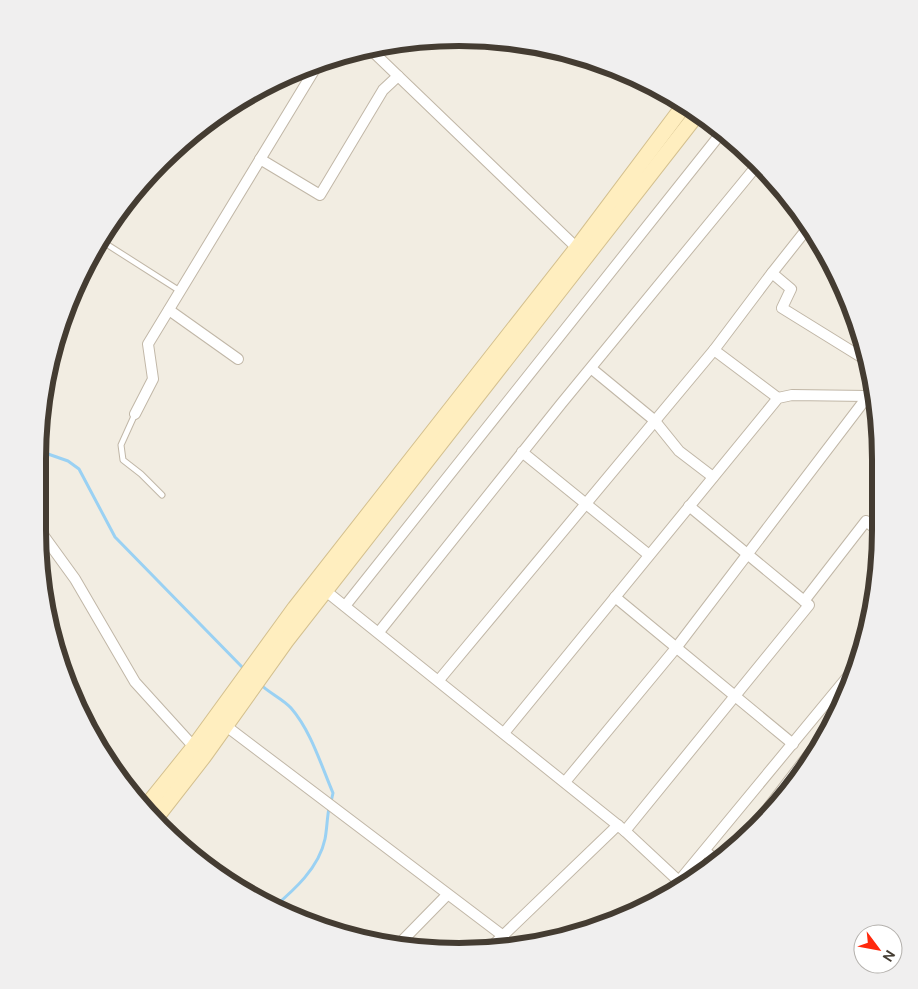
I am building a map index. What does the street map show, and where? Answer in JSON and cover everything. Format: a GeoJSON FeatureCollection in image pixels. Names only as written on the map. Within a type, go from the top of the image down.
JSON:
{"type":"FeatureCollection","features":[{"type":"Feature","properties":{"kind":"street"},"geometry":{"type":"LineString","coordinates":[[376,55],[577,248]]}},
{"type":"Feature","properties":{"kind":"street"},"geometry":{"type":"LineString","coordinates":[[135,414],[153,379],[148,344],[312,74]]}},
{"type":"Feature","properties":{"kind":"street"},"geometry":{"type":"LineString","coordinates":[[260,159],[320,195],[383,90],[398,76]]}},
{"type":"Feature","properties":{"kind":"street"},"geometry":{"type":"LineString","coordinates":[[159,813],[226,726],[321,587],[679,111]]}},
{"type":"Feature","properties":{"kind":"street"},"geometry":{"type":"LineString","coordinates":[[149,802],[693,120]]}},
{"type":"Feature","properties":{"kind":"street"},"geometry":{"type":"LineString","coordinates":[[345,606],[717,138]]}},
{"type":"Feature","properties":{"kind":"street"},"geometry":{"type":"LineString","coordinates":[[379,632],[522,452],[592,369],[753,169]]}},
{"type":"Feature","properties":{"kind":"street"},"geometry":{"type":"LineString","coordinates":[[439,680],[714,350],[804,233]]}},
{"type":"Feature","properties":{"kind":"street"},"geometry":{"type":"LineString","coordinates":[[772,273],[791,289],[782,308],[859,356]]}},
{"type":"Feature","properties":{"kind":"street"},"geometry":{"type":"LineString","coordinates":[[169,310],[238,359]]}},
{"type":"Feature","properties":{"kind":"street"},"geometry":{"type":"LineString","coordinates":[[714,350],[778,398]]}},
{"type":"Feature","properties":{"kind":"street"},"geometry":{"type":"LineString","coordinates":[[592,369],[654,420],[679,450],[713,476]]}},
{"type":"Feature","properties":{"kind":"street"},"geometry":{"type":"LineString","coordinates":[[504,733],[778,398],[792,395],[866,392]]}},
{"type":"Feature","properties":{"kind":"street"},"geometry":{"type":"LineString","coordinates":[[565,782],[676,648],[867,396]]}},
{"type":"Feature","properties":{"kind":"street"},"geometry":{"type":"LineString","coordinates":[[522,452],[649,555]]}},
{"type":"Feature","properties":{"kind":"street"},"geometry":{"type":"LineString","coordinates":[[497,941],[622,828],[735,696],[809,605],[747,556],[689,506]]}},
{"type":"Feature","properties":{"kind":"street"},"geometry":{"type":"LineString","coordinates":[[804,601],[866,521],[872,526]]}},
{"type":"Feature","properties":{"kind":"street"},"geometry":{"type":"LineString","coordinates":[[46,539],[75,578],[135,682],[194,747]]}},
{"type":"Feature","properties":{"kind":"street"},"geometry":{"type":"LineString","coordinates":[[321,587],[622,828],[677,880]]}},
{"type":"Feature","properties":{"kind":"street"},"geometry":{"type":"LineString","coordinates":[[615,597],[793,744]]}},
{"type":"Feature","properties":{"kind":"street"},"geometry":{"type":"LineString","coordinates":[[689,872],[841,685]]}},
{"type":"Feature","properties":{"kind":"street"},"geometry":{"type":"LineString","coordinates":[[226,726],[502,936]]}},
{"type":"Feature","properties":{"kind":"street"},"geometry":{"type":"LineString","coordinates":[[705,851],[711,856]]}},
{"type":"Feature","properties":{"kind":"street"},"geometry":{"type":"LineString","coordinates":[[404,939],[448,894]]}},
{"type":"Feature","properties":{"kind":"lane"},"geometry":{"type":"LineString","coordinates":[[107,245],[180,291]]}},
{"type":"Feature","properties":{"kind":"lane"},"geometry":{"type":"LineString","coordinates":[[135,414],[121,446],[123,460],[141,474],[162,495]]}},
{"type":"Feature","properties":{"kind":"waterway"},"geometry":{"type":"LineString","coordinates":[[46,453],[68,461],[79,469],[115,537],[244,669]]}},
{"type":"Feature","properties":{"kind":"waterway"},"geometry":{"type":"LineString","coordinates":[[260,684],[288,705],[298,717],[315,749],[333,793],[331,802]]}},
{"type":"Feature","properties":{"kind":"waterway"},"geometry":{"type":"LineString","coordinates":[[280,902],[305,878],[322,850],[329,808]]}}]}
